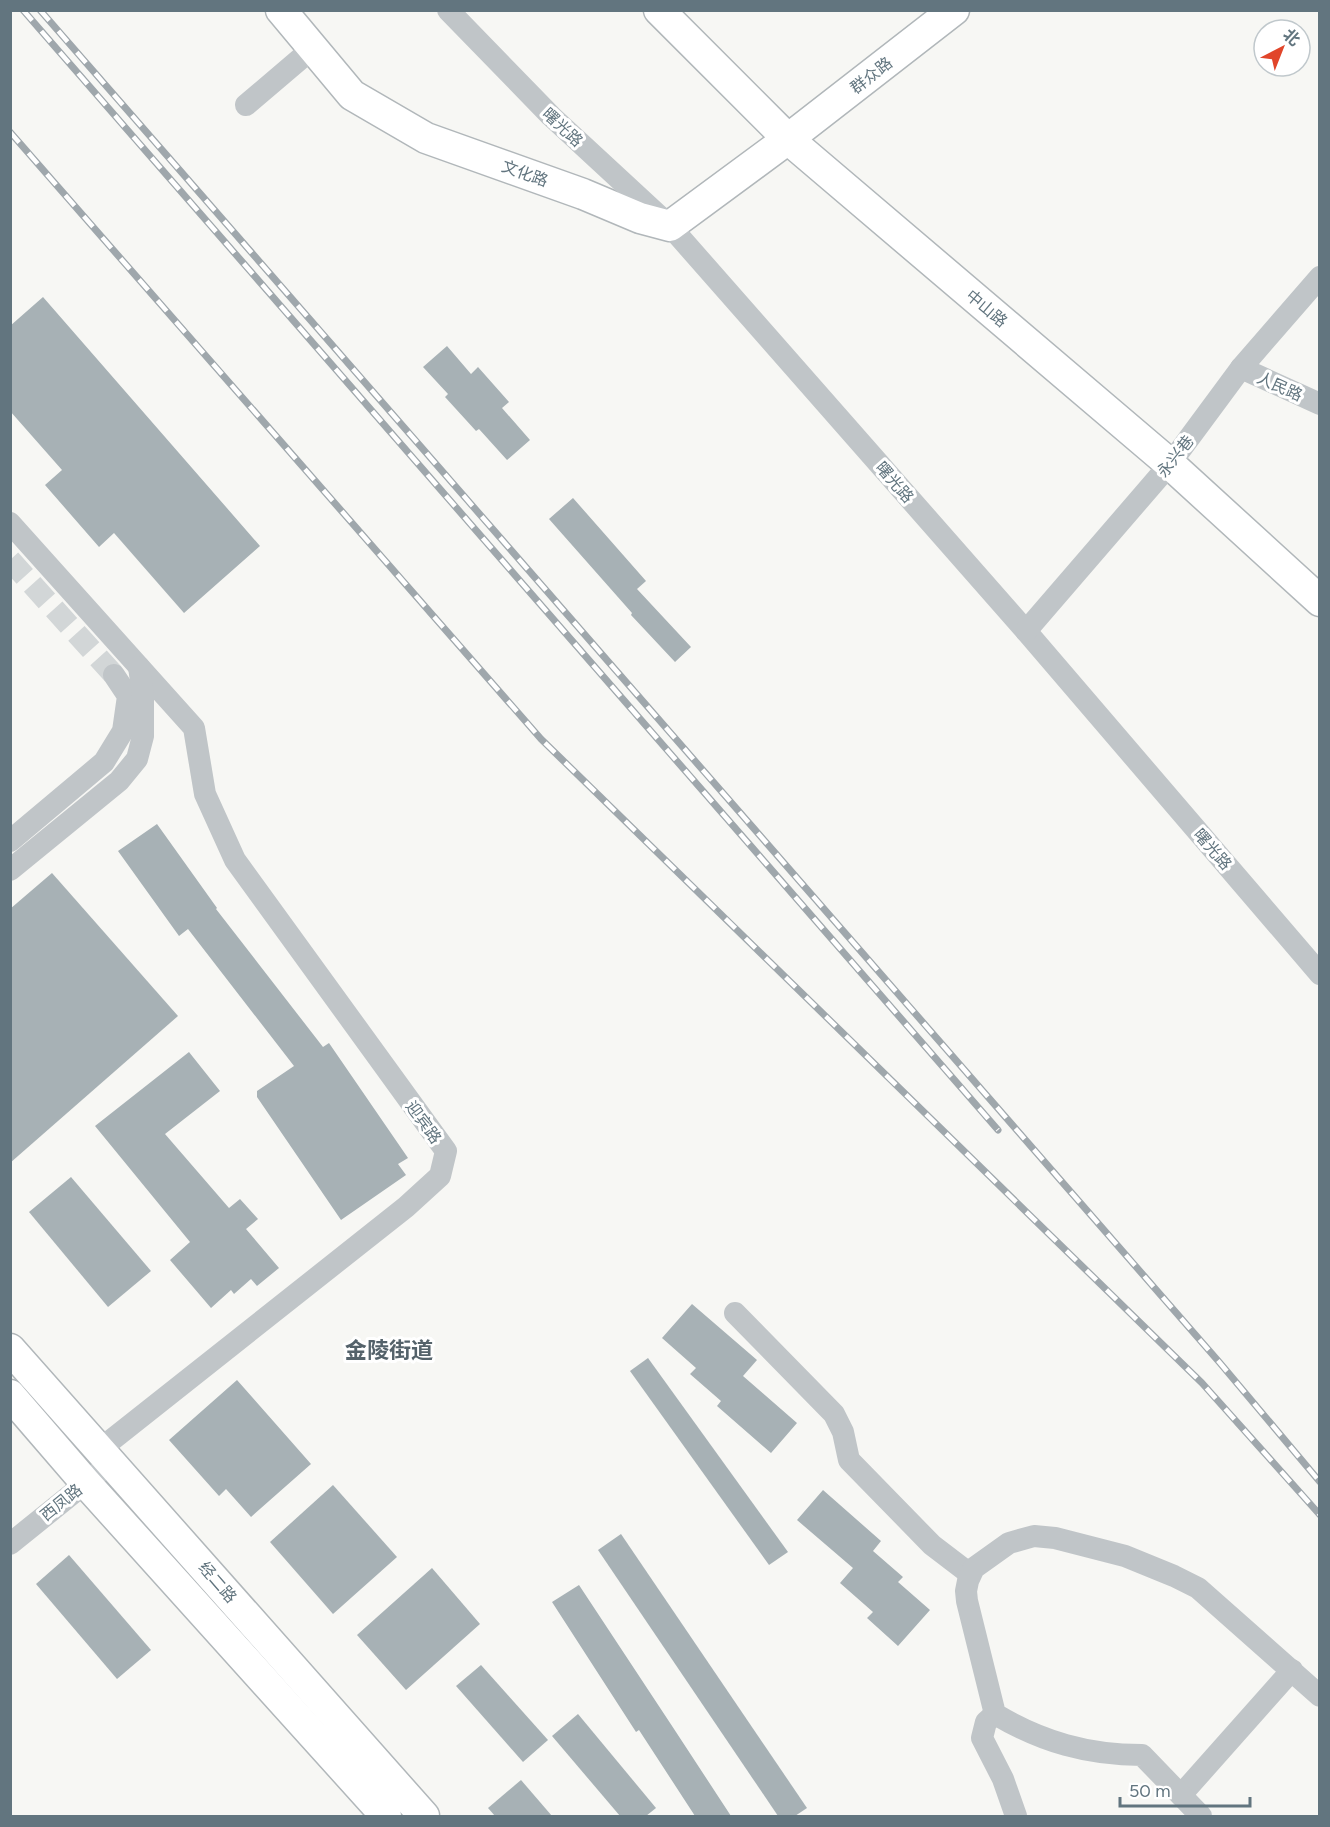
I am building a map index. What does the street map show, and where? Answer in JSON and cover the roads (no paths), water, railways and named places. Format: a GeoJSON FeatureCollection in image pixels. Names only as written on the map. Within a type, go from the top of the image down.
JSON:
{"type":"FeatureCollection","features":[{"type":"Feature","properties":{"kind":"main road","name":"文化路"},"geometry":{"type":"LineString","coordinates":[[280,10],[352,94],[426,138],[583,194],[639,218],[670,226]]}},
{"type":"Feature","properties":{"kind":"main road","name":"中山路"},"geometry":{"type":"LineString","coordinates":[[659,10],[788,139],[1170,464],[1320,601]]}},
{"type":"Feature","properties":{"kind":"main road","name":"群众路"},"geometry":{"type":"LineString","coordinates":[[788,139],[954,10]]}},
{"type":"Feature","properties":{"kind":"main road"},"geometry":{"type":"LineString","coordinates":[[670,226],[788,139]]}},
{"type":"Feature","properties":{"kind":"main road","name":"经二路"},"geometry":{"type":"LineString","coordinates":[[10,1349],[424,1816]]}},
{"type":"Feature","properties":{"kind":"main road","name":"经二路"},"geometry":{"type":"LineString","coordinates":[[10,1395],[85,1482],[386,1816]]}},
{"type":"Feature","properties":{"kind":"street","name":"曙光路"},"geometry":{"type":"LineString","coordinates":[[448,10],[551,116],[670,226],[1026,632],[1320,974]]}},
{"type":"Feature","properties":{"kind":"street"},"geometry":{"type":"LineString","coordinates":[[246,105],[313,48]]}},
{"type":"Feature","properties":{"kind":"street","name":"永兴巷"},"geometry":{"type":"LineString","coordinates":[[1026,632],[1170,464],[1241,368],[1320,278]]}},
{"type":"Feature","properties":{"kind":"street","name":"人民路"},"geometry":{"type":"LineString","coordinates":[[1241,368],[1320,404]]}},
{"type":"Feature","properties":{"kind":"street"},"geometry":{"type":"LineString","coordinates":[[10,523],[139,667],[143,695],[144,736],[137,759],[119,781],[10,870]]}},
{"type":"Feature","properties":{"kind":"street","name":"迎宾路"},"geometry":{"type":"LineString","coordinates":[[106,1456],[406,1207],[440,1176],[446,1151],[235,860],[205,794],[194,728],[139,667]]}},
{"type":"Feature","properties":{"kind":"street"},"geometry":{"type":"LineString","coordinates":[[10,841],[104,762],[123,731],[128,696],[114,675]]}},
{"type":"Feature","properties":{"kind":"street"},"geometry":{"type":"LineString","coordinates":[[735,1313],[834,1414],[843,1432],[849,1460],[932,1545],[970,1574]]}},
{"type":"Feature","properties":{"kind":"street","name":"西凤路"},"geometry":{"type":"LineString","coordinates":[[10,1544],[85,1482],[106,1456]]}},
{"type":"Feature","properties":{"kind":"street"},"geometry":{"type":"LineString","coordinates":[[1201,1816],[1142,1755],[1103,1754],[1064,1746],[1017,1727],[995,1714],[966,1601],[970,1574],[974,1568],[1008,1543],[1034,1536],[1055,1538],[1125,1556],[1198,1588],[1320,1696]]}},
{"type":"Feature","properties":{"kind":"street"},"geometry":{"type":"LineString","coordinates":[[1181,1795],[1292,1670]]}},
{"type":"Feature","properties":{"kind":"street"},"geometry":{"type":"LineString","coordinates":[[995,1714],[984,1727],[983,1743],[1003,1779],[1016,1816]]}},
{"type":"Feature","properties":{"kind":"tunnel"},"geometry":{"type":"LineString","coordinates":[[10,560],[114,675]]}},
{"type":"Feature","properties":{"kind":"railway"},"geometry":{"type":"LineString","coordinates":[[23,10],[998,1130]]}},
{"type":"Feature","properties":{"kind":"railway"},"geometry":{"type":"LineString","coordinates":[[40,10],[1220,1363],[1320,1482]]}},
{"type":"Feature","properties":{"kind":"railway"},"geometry":{"type":"LineString","coordinates":[[10,132],[541,739],[1202,1383],[1320,1515]]}},
{"type":"Feature","properties":{"kind":"district","name":"金陵街道"},"geometry":{"type":"Point","coordinates":[389,1350]}}]}
